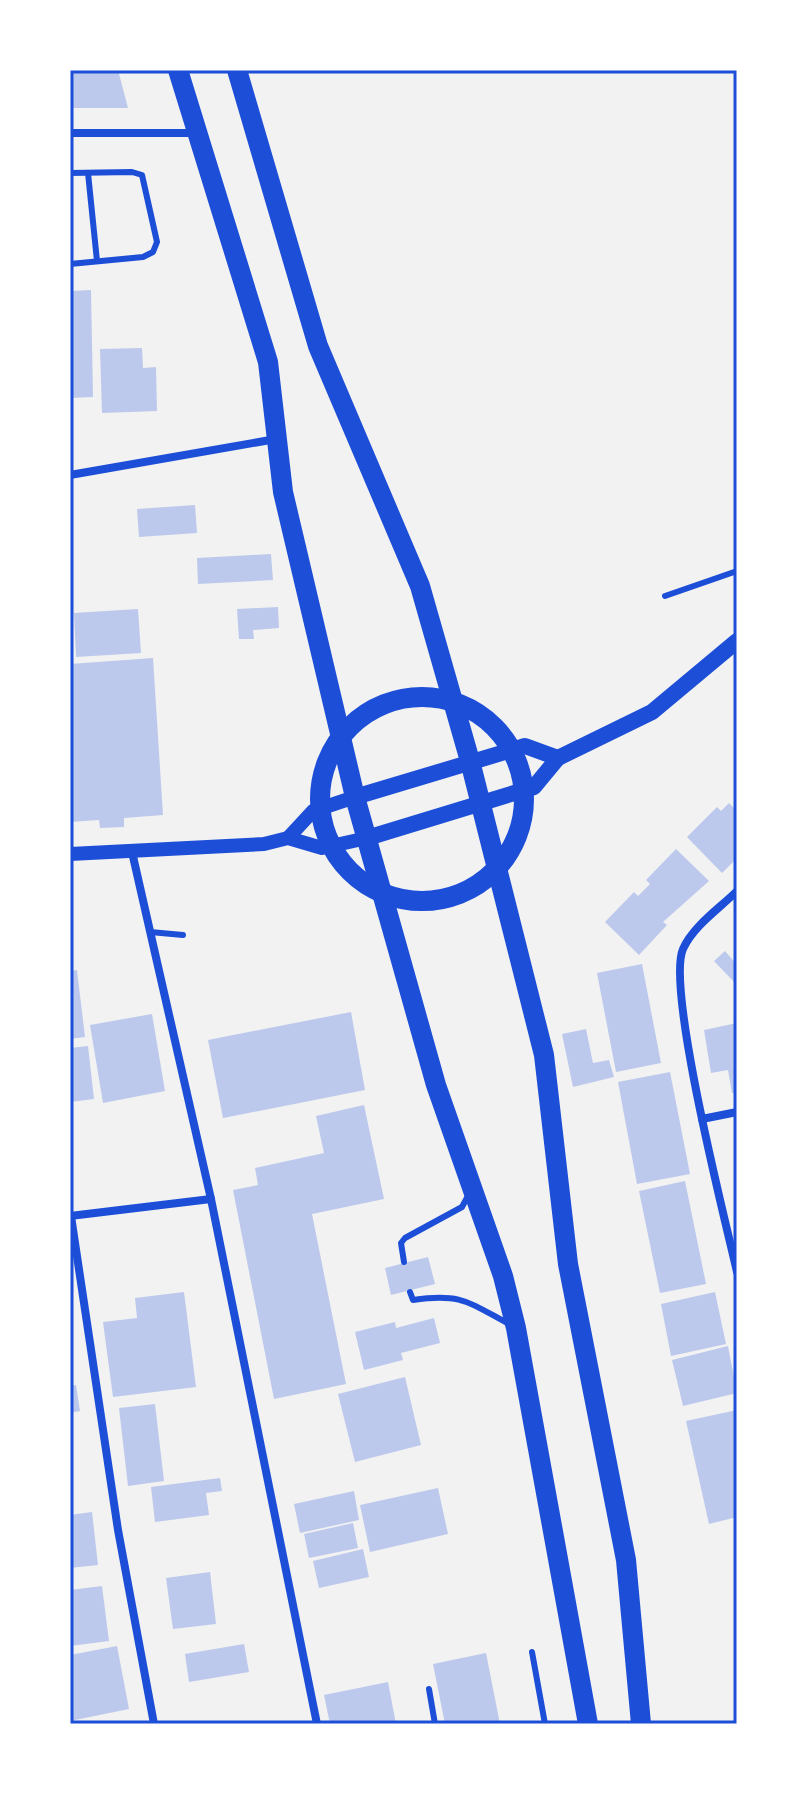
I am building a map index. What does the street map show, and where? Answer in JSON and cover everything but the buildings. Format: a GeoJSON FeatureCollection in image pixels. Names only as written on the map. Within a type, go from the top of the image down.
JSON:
{"type":"FeatureCollection","features":[{"type":"Feature","properties":{"kind":"main road"},"geometry":{"type":"LineString","coordinates":[[178,70],[268,362],[283,492],[355,797],[436,1085],[503,1276],[516,1328],[588,1724]]}},
{"type":"Feature","properties":{"kind":"main road"},"geometry":{"type":"LineString","coordinates":[[237,70],[318,346],[420,586],[470,761],[544,1055],[568,1264],[626,1560],[641,1724]]}},
{"type":"Feature","properties":{"kind":"main road"},"geometry":{"type":"LineString","coordinates":[[367,838],[534,787],[558,758],[652,712],[737,641]]}},
{"type":"Feature","properties":{"kind":"main road"},"geometry":{"type":"LineString","coordinates":[[410,697],[453,700],[485,719],[511,750],[520,767],[524,790],[519,830],[497,868],[469,891],[440,900],[408,901],[382,894],[355,878],[331,846],[320,809],[325,768],[340,736],[372,709],[410,697]]}},
{"type":"Feature","properties":{"kind":"main road"},"geometry":{"type":"LineString","coordinates":[[355,797],[525,746],[558,758]]}},
{"type":"Feature","properties":{"kind":"street"},"geometry":{"type":"LineString","coordinates":[[70,133],[198,133]]}},
{"type":"Feature","properties":{"kind":"street"},"geometry":{"type":"LineString","coordinates":[[70,475],[277,439]]}},
{"type":"Feature","properties":{"kind":"street"},"geometry":{"type":"LineString","coordinates":[[288,838],[313,811],[355,797]]}},
{"type":"Feature","properties":{"kind":"street"},"geometry":{"type":"LineString","coordinates":[[70,854],[264,844],[288,838],[322,848],[367,838]]}},
{"type":"Feature","properties":{"kind":"street"},"geometry":{"type":"LineString","coordinates":[[132,852],[211,1199],[317,1724]]}},
{"type":"Feature","properties":{"kind":"street"},"geometry":{"type":"LineString","coordinates":[[737,891],[693,934],[682,950],[679,979],[702,1119],[737,1272]]}},
{"type":"Feature","properties":{"kind":"street"},"geometry":{"type":"LineString","coordinates":[[702,1119],[737,1112]]}},
{"type":"Feature","properties":{"kind":"street"},"geometry":{"type":"LineString","coordinates":[[154,1724],[118,1530],[70,1216],[211,1199]]}},
{"type":"Feature","properties":{"kind":"lane"},"geometry":{"type":"LineString","coordinates":[[70,173],[142,175],[157,242],[153,252],[143,257],[70,264]]}},
{"type":"Feature","properties":{"kind":"lane"},"geometry":{"type":"LineString","coordinates":[[88,173],[97,261]]}},
{"type":"Feature","properties":{"kind":"lane"},"geometry":{"type":"LineString","coordinates":[[665,596],[737,571]]}},
{"type":"Feature","properties":{"kind":"lane"},"geometry":{"type":"LineString","coordinates":[[150,932],[183,935]]}},
{"type":"Feature","properties":{"kind":"lane"},"geometry":{"type":"LineString","coordinates":[[404,1262],[401,1243],[405,1238],[462,1207],[471,1190]]}},
{"type":"Feature","properties":{"kind":"lane"},"geometry":{"type":"LineString","coordinates":[[410,1292],[413,1300],[447,1295],[460,1298],[516,1328]]}},
{"type":"Feature","properties":{"kind":"lane"},"geometry":{"type":"LineString","coordinates":[[532,1652],[545,1724]]}},
{"type":"Feature","properties":{"kind":"lane"},"geometry":{"type":"LineString","coordinates":[[429,1689],[435,1724]]}}]}
